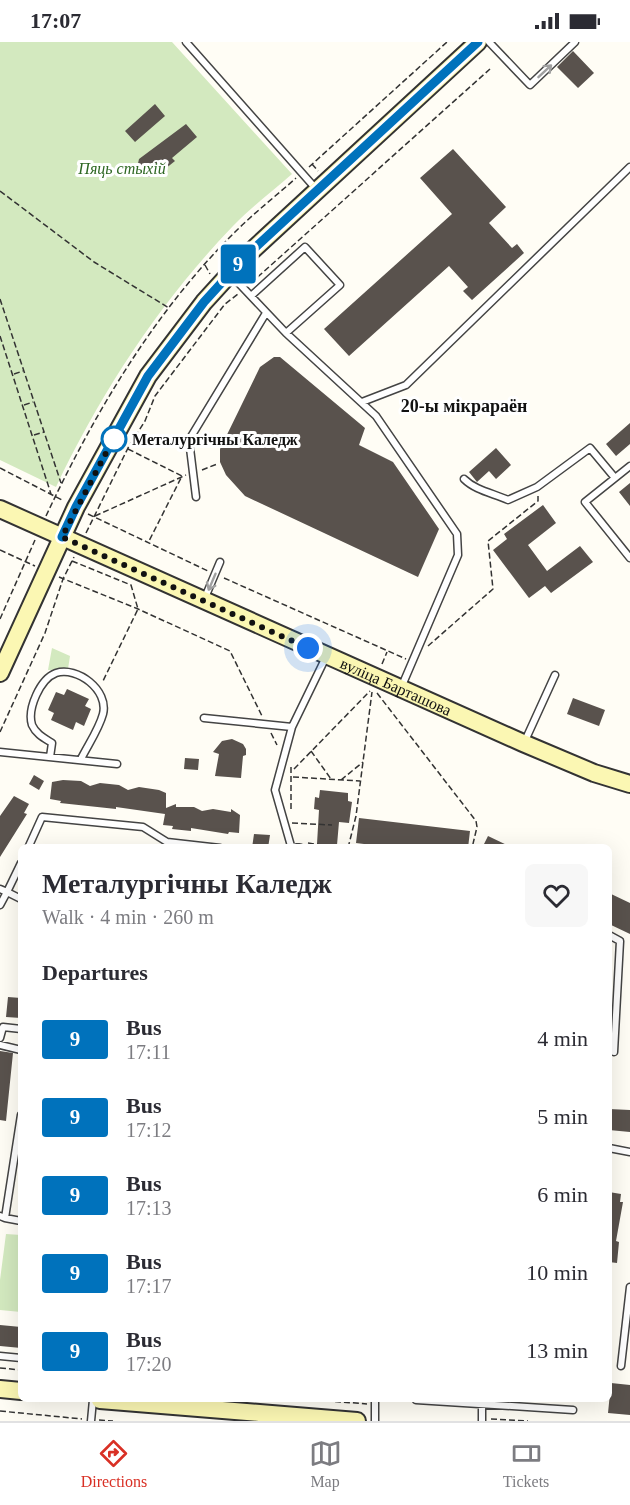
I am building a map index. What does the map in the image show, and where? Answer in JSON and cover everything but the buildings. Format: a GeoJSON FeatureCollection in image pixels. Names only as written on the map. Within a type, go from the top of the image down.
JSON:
{"type":"FeatureCollection","features":[{"type":"Feature","properties":{"kind":"main road"},"geometry":{"type":"LineString","coordinates":[[0,673],[76,507],[148,376],[230,273],[478,42]]}},
{"type":"Feature","properties":{"kind":"main road","name":"вуліца Барташова"},"geometry":{"type":"LineString","coordinates":[[0,509],[523,743],[594,773],[630,784]]}},
{"type":"Feature","properties":{"kind":"main road"},"geometry":{"type":"LineString","coordinates":[[0,1389],[18,1391]]}},
{"type":"Feature","properties":{"kind":"main road"},"geometry":{"type":"LineString","coordinates":[[120,1402],[274,1417],[357,1421]]}},
{"type":"Feature","properties":{"kind":"lane"},"geometry":{"type":"LineString","coordinates":[[186,42],[317,190]]}},
{"type":"Feature","properties":{"kind":"lane"},"geometry":{"type":"LineString","coordinates":[[489,42],[530,85],[575,42]]}},
{"type":"Feature","properties":{"kind":"lane"},"geometry":{"type":"LineString","coordinates":[[362,402],[406,386],[630,167]]}},
{"type":"Feature","properties":{"kind":"lane"},"geometry":{"type":"LineString","coordinates":[[251,296],[305,247],[340,285],[286,333]]}},
{"type":"Feature","properties":{"kind":"lane"},"geometry":{"type":"LineString","coordinates":[[230,273],[314,361],[362,402],[397,445],[457,534],[458,555],[401,689]]}},
{"type":"Feature","properties":{"kind":"lane"},"geometry":{"type":"LineString","coordinates":[[196,497],[189,441],[266,313]]}},
{"type":"Feature","properties":{"kind":"lane"},"geometry":{"type":"LineString","coordinates":[[464,479],[474,488],[485,489],[508,500],[537,487],[590,448],[615,478]]}},
{"type":"Feature","properties":{"kind":"lane"},"geometry":{"type":"LineString","coordinates":[[630,466],[585,502],[630,558]]}},
{"type":"Feature","properties":{"kind":"lane"},"geometry":{"type":"LineString","coordinates":[[204,601],[220,562]]}},
{"type":"Feature","properties":{"kind":"lane"},"geometry":{"type":"LineString","coordinates":[[290,844],[275,790],[292,727],[326,656]]}},
{"type":"Feature","properties":{"kind":"lane"},"geometry":{"type":"LineString","coordinates":[[50,757],[52,743],[40,735],[33,726],[30,714],[44,682],[54,674],[67,672],[99,689],[104,702],[103,714],[81,759]]}},
{"type":"Feature","properties":{"kind":"lane"},"geometry":{"type":"LineString","coordinates":[[523,743],[555,675]]}},
{"type":"Feature","properties":{"kind":"lane"},"geometry":{"type":"LineString","coordinates":[[204,718],[292,727]]}},
{"type":"Feature","properties":{"kind":"lane"},"geometry":{"type":"LineString","coordinates":[[0,752],[117,764]]}},
{"type":"Feature","properties":{"kind":"lane"},"geometry":{"type":"LineString","coordinates":[[30,844],[42,817],[143,827],[166,842],[184,844]]}},
{"type":"Feature","properties":{"kind":"lane"},"geometry":{"type":"LineString","coordinates":[[0,905],[18,868]]}},
{"type":"Feature","properties":{"kind":"lane"},"geometry":{"type":"LineString","coordinates":[[0,889],[18,898]]}},
{"type":"Feature","properties":{"kind":"lane"},"geometry":{"type":"LineString","coordinates":[[612,937],[620,941],[614,1052]]}},
{"type":"Feature","properties":{"kind":"lane"},"geometry":{"type":"LineString","coordinates":[[0,1038],[3,1028],[18,1029]]}},
{"type":"Feature","properties":{"kind":"lane"},"geometry":{"type":"LineString","coordinates":[[0,1045],[18,1049]]}},
{"type":"Feature","properties":{"kind":"lane"},"geometry":{"type":"LineString","coordinates":[[18,1131],[2,1217],[18,1220]]}},
{"type":"Feature","properties":{"kind":"lane"},"geometry":{"type":"LineString","coordinates":[[612,1149],[630,1152]]}},
{"type":"Feature","properties":{"kind":"lane"},"geometry":{"type":"LineString","coordinates":[[621,1366],[630,1287]]}},
{"type":"Feature","properties":{"kind":"lane"},"geometry":{"type":"LineString","coordinates":[[0,1356],[18,1359]]}},
{"type":"Feature","properties":{"kind":"lane"},"geometry":{"type":"LineString","coordinates":[[92,1420],[93,1402]]}},
{"type":"Feature","properties":{"kind":"lane"},"geometry":{"type":"LineString","coordinates":[[375,1402],[375,1421]]}},
{"type":"Feature","properties":{"kind":"lane"},"geometry":{"type":"LineString","coordinates":[[449,1402],[573,1410]]}},
{"type":"Feature","properties":{"kind":"lane"},"geometry":{"type":"LineString","coordinates":[[482,1404],[482,1419]]}},
{"type":"Feature","properties":{"kind":"path"},"geometry":{"type":"LineString","coordinates":[[0,191],[94,262],[170,308]]}},
{"type":"Feature","properties":{"kind":"path"},"geometry":{"type":"LineString","coordinates":[[0,299],[62,484]]}},
{"type":"Feature","properties":{"kind":"path"},"geometry":{"type":"LineString","coordinates":[[0,336],[51,494]]}},
{"type":"Feature","properties":{"kind":"path"},"geometry":{"type":"LineString","coordinates":[[13,375],[24,371]]}},
{"type":"Feature","properties":{"kind":"path"},"geometry":{"type":"LineString","coordinates":[[22,405],[34,401]]}},
{"type":"Feature","properties":{"kind":"path"},"geometry":{"type":"LineString","coordinates":[[32,436],[45,432]]}},
{"type":"Feature","properties":{"kind":"path"},"geometry":{"type":"LineString","coordinates":[[128,448],[182,476]]}},
{"type":"Feature","properties":{"kind":"path"},"geometry":{"type":"LineString","coordinates":[[94,517],[182,476],[217,464]]}},
{"type":"Feature","properties":{"kind":"path"},"geometry":{"type":"LineString","coordinates":[[0,468],[67,503]]}},
{"type":"Feature","properties":{"kind":"path"},"geometry":{"type":"LineString","coordinates":[[149,542],[182,476]]}},
{"type":"Feature","properties":{"kind":"path"},"geometry":{"type":"LineString","coordinates":[[428,646],[493,589],[488,541],[538,501],[537,487]]}},
{"type":"Feature","properties":{"kind":"path"},"geometry":{"type":"LineString","coordinates":[[85,512],[215,574],[411,661]]}},
{"type":"Feature","properties":{"kind":"path"},"geometry":{"type":"LineString","coordinates":[[0,619],[35,540]]}},
{"type":"Feature","properties":{"kind":"path"},"geometry":{"type":"LineString","coordinates":[[0,550],[39,567]]}},
{"type":"Feature","properties":{"kind":"path"},"geometry":{"type":"LineString","coordinates":[[0,732],[45,633],[63,579],[76,554]]}},
{"type":"Feature","properties":{"kind":"path"},"geometry":{"type":"LineString","coordinates":[[72,561],[131,585],[138,609],[99,689]]}},
{"type":"Feature","properties":{"kind":"path"},"geometry":{"type":"LineString","coordinates":[[55,575],[138,609],[230,651],[283,756],[293,769]]}},
{"type":"Feature","properties":{"kind":"path"},"geometry":{"type":"LineString","coordinates":[[381,668],[388,651]]}},
{"type":"Feature","properties":{"kind":"path"},"geometry":{"type":"LineString","coordinates":[[295,829],[291,823],[293,769],[373,688]]}},
{"type":"Feature","properties":{"kind":"path"},"geometry":{"type":"LineString","coordinates":[[349,844],[361,782],[373,688]]}},
{"type":"Feature","properties":{"kind":"path"},"geometry":{"type":"LineString","coordinates":[[373,688],[476,821],[473,844]]}},
{"type":"Feature","properties":{"kind":"path"},"geometry":{"type":"LineString","coordinates":[[311,751],[331,779]]}},
{"type":"Feature","properties":{"kind":"path"},"geometry":{"type":"LineString","coordinates":[[341,780],[364,762]]}},
{"type":"Feature","properties":{"kind":"path"},"geometry":{"type":"LineString","coordinates":[[292,777],[361,782]]}},
{"type":"Feature","properties":{"kind":"path"},"geometry":{"type":"LineString","coordinates":[[291,823],[332,825]]}},
{"type":"Feature","properties":{"kind":"path"},"geometry":{"type":"LineString","coordinates":[[0,1368],[18,1370]]}},
{"type":"Feature","properties":{"kind":"path"},"geometry":{"type":"LineString","coordinates":[[0,1411],[69,1419],[113,1421]]}},
{"type":"Feature","properties":{"kind":"path"},"geometry":{"type":"LineString","coordinates":[[482,1419],[528,1421]]}},
{"type":"Feature","properties":{"kind":"green space","name":"Пяць стыхій"},"geometry":{"type":"Polygon","coordinates":[[[0,42],[172,42],[292,174],[233,226],[181,285],[134,349],[92,417],[56,487],[0,460],[0,42]]]}},
{"type":"Feature","properties":{"kind":"green space"},"geometry":{"type":"Polygon","coordinates":[[[52,648],[70,656],[68,669],[48,670],[52,648]]]}},
{"type":"Feature","properties":{"kind":"green space"},"geometry":{"type":"Polygon","coordinates":[[[6,1234],[18,1235],[18,1312],[0,1310],[0,1280],[6,1234]]]}},
{"type":"Feature","properties":{"kind":"bus line","name":"9"},"geometry":{"type":"LineString","coordinates":[[62,537],[148,376],[204,302],[245,257],[478,42]]}},
{"type":"Feature","properties":{"kind":"place","name":"Металургічны Каледж"},"geometry":{"type":"Point","coordinates":[114,439]}},
{"type":"Feature","properties":{"kind":"district","name":"20-ы мікрараён"},"geometry":{"type":"Point","coordinates":[464,406]}},
{"type":"Feature","properties":{"kind":"route"},"geometry":{"type":"LineString","coordinates":[[114,439],[117,432],[62,537],[308,648]]}}]}
